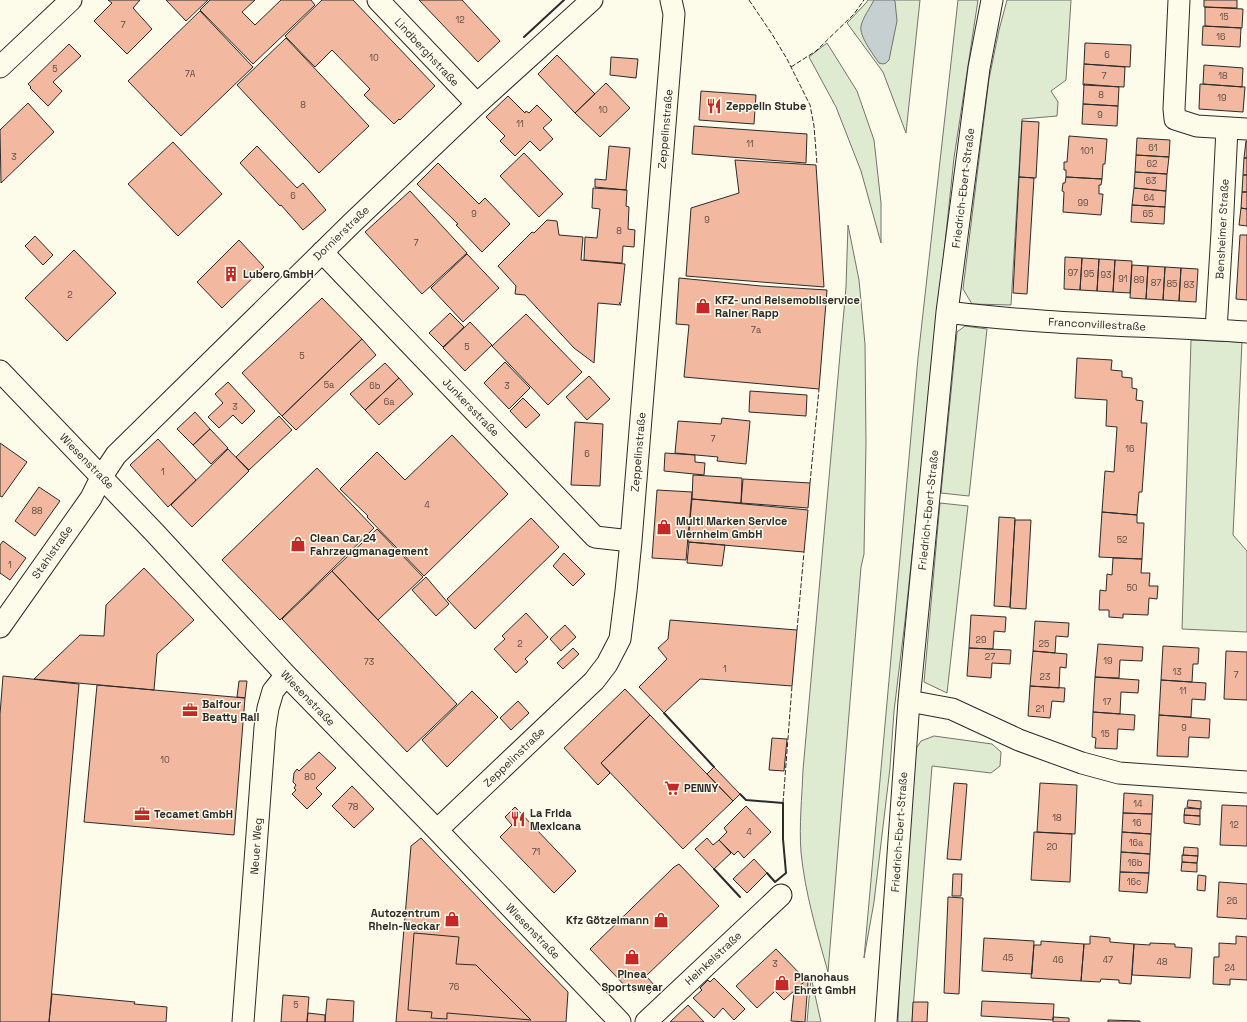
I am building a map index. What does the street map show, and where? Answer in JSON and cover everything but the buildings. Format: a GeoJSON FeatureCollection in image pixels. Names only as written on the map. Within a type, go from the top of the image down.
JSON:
{"type":"FeatureCollection","features":[{"type":"Feature","properties":{"kind":"street"},"geometry":{"type":"LineString","coordinates":[[0,67],[71,0]]}},
{"type":"Feature","properties":{"kind":"street","name":"Lindberghstraße"},"geometry":{"type":"LineString","coordinates":[[378,0],[476,104]]}},
{"type":"Feature","properties":{"kind":"street","name":"Dornierstraße"},"geometry":{"type":"LineString","coordinates":[[102,476],[116,455],[322,252],[476,104],[592,0]]}},
{"type":"Feature","properties":{"kind":"street","name":"Zeppelinstraße"},"geometry":{"type":"LineString","coordinates":[[437,830],[594,681],[607,664],[620,639],[631,541],[674,14],[671,0]]}},
{"type":"Feature","properties":{"kind":"street","name":"Friedrich-Ebert-Straße"},"geometry":{"type":"LineString","coordinates":[[886,1022],[908,701],[947,312],[979,68],[992,0]]}},
{"type":"Feature","properties":{"kind":"street"},"geometry":{"type":"LineString","coordinates":[[1179,0],[1174,109],[1175,119],[1197,126],[1247,129]]}},
{"type":"Feature","properties":{"kind":"street","name":"Bensheimer Straße"},"geometry":{"type":"LineString","coordinates":[[1216,330],[1227,128]]}},
{"type":"Feature","properties":{"kind":"street","name":"Junkersstraße"},"geometry":{"type":"LineString","coordinates":[[322,252],[595,537],[631,541]]}},
{"type":"Feature","properties":{"kind":"street","name":"Franconvillestraße"},"geometry":{"type":"LineString","coordinates":[[947,312],[992,318],[1247,332]]}},
{"type":"Feature","properties":{"kind":"street","name":"Wiesenstraße"},"geometry":{"type":"LineString","coordinates":[[0,371],[102,476],[286,675],[437,830],[620,1022]]}},
{"type":"Feature","properties":{"kind":"street","name":"Stahlstraße"},"geometry":{"type":"LineString","coordinates":[[0,626],[91,498],[102,476]]}},
{"type":"Feature","properties":{"kind":"street","name":"Neuer Weg"},"geometry":{"type":"LineString","coordinates":[[244,1022],[265,727],[268,708],[273,692],[286,675]]}},
{"type":"Feature","properties":{"kind":"street"},"geometry":{"type":"LineString","coordinates":[[908,701],[952,709],[1019,740],[1082,763],[1120,772],[1247,782]]}},
{"type":"Feature","properties":{"kind":"street","name":"Heinkelstraße"},"geometry":{"type":"LineString","coordinates":[[646,1022],[781,895]]}},
{"type":"Feature","properties":{"kind":"green space"},"geometry":{"type":"Polygon","coordinates":[[[868,0],[920,0],[906,133],[883,72],[847,23],[868,0]]]}},
{"type":"Feature","properties":{"kind":"green space"},"geometry":{"type":"Polygon","coordinates":[[[958,0],[978,0],[954,158],[905,621],[894,711],[890,768],[874,902],[864,958],[918,358],[958,0]]]}},
{"type":"Feature","properties":{"kind":"green space"},"geometry":{"type":"Polygon","coordinates":[[[1007,0],[1071,0],[1066,80],[1051,91],[1058,102],[1057,116],[1022,119],[1011,305],[972,304],[963,289],[989,79],[1007,0]]]}},
{"type":"Feature","properties":{"kind":"green space"},"geometry":{"type":"Polygon","coordinates":[[[827,43],[857,91],[874,140],[881,203],[881,243],[861,171],[836,107],[809,57],[827,43]]]}},
{"type":"Feature","properties":{"kind":"green space"},"geometry":{"type":"Polygon","coordinates":[[[848,225],[859,280],[865,344],[866,442],[864,554],[861,567],[828,972],[805,883],[800,842],[800,821],[803,770],[846,287],[848,225]]]}},
{"type":"Feature","properties":{"kind":"green space"},"geometry":{"type":"Polygon","coordinates":[[[965,326],[987,329],[969,496],[941,493],[957,332],[965,326]]]}},
{"type":"Feature","properties":{"kind":"green space"},"geometry":{"type":"Polygon","coordinates":[[[1191,340],[1242,342],[1233,535],[1247,551],[1247,632],[1182,629],[1191,340]]]}},
{"type":"Feature","properties":{"kind":"green space"},"geometry":{"type":"Polygon","coordinates":[[[940,503],[968,506],[947,693],[924,682],[940,503]]]}},
{"type":"Feature","properties":{"kind":"green space"},"geometry":{"type":"Polygon","coordinates":[[[934,736],[992,744],[1001,752],[1000,766],[991,773],[932,766],[912,1022],[898,1022],[901,941],[914,752],[921,741],[934,736]]]}},
{"type":"Feature","properties":{"kind":"green space"},"geometry":{"type":"Polygon","coordinates":[[[811,977],[821,1022],[807,1022],[811,977]]]}},
{"type":"Feature","properties":{"kind":"shaded area"},"geometry":{"type":"Polygon","coordinates":[[[874,0],[895,1],[897,21],[889,60],[883,64],[879,63],[870,50],[864,40],[861,30],[863,19],[874,0]]]}},
{"type":"Feature","properties":{"kind":"fence"},"geometry":{"type":"LineString","coordinates":[[749,0],[787,59],[810,105],[814,126],[817,164]]}},
{"type":"Feature","properties":{"kind":"fence"},"geometry":{"type":"LineString","coordinates":[[791,67],[816,51],[854,14],[864,0]]}},
{"type":"Feature","properties":{"kind":"fence"},"geometry":{"type":"LineString","coordinates":[[810,483],[819,389]]}},
{"type":"Feature","properties":{"kind":"fence"},"geometry":{"type":"LineString","coordinates":[[797,630],[804,552]]}},
{"type":"Feature","properties":{"kind":"fence"},"geometry":{"type":"LineString","coordinates":[[783,803],[792,686]]}},
{"type":"Feature","properties":{"kind":"wall"},"geometry":{"type":"LineString","coordinates":[[524,37],[564,0]]}},
{"type":"Feature","properties":{"kind":"wall"},"geometry":{"type":"LineString","coordinates":[[664,713],[714,767]]}},
{"type":"Feature","properties":{"kind":"wall"},"geometry":{"type":"LineString","coordinates":[[740,794],[746,800],[783,803],[783,839],[786,873],[775,882],[767,873]]}},
{"type":"Feature","properties":{"kind":"wall"},"geometry":{"type":"LineString","coordinates":[[714,869],[740,897]]}},
{"type":"Feature","properties":{"kind":"place","name":"Zeppelin Stube"},"geometry":{"type":"Point","coordinates":[714,106]}},
{"type":"Feature","properties":{"kind":"place","name":"Lubero GmbH"},"geometry":{"type":"Point","coordinates":[231,274]}},
{"type":"Feature","properties":{"kind":"place","name":"KFZ- und Reisemobilservice Rainer Rapp"},"geometry":{"type":"Point","coordinates":[703,306]}},
{"type":"Feature","properties":{"kind":"place","name":"Multi Marken Service Viernheim GmbH"},"geometry":{"type":"Point","coordinates":[664,527]}},
{"type":"Feature","properties":{"kind":"place","name":"Clean Car 24 Fahrzeugmanagement"},"geometry":{"type":"Point","coordinates":[298,544]}},
{"type":"Feature","properties":{"kind":"place","name":"Balfour Beatty Rail"},"geometry":{"type":"Point","coordinates":[190,710]}},
{"type":"Feature","properties":{"kind":"place","name":"PENNY"},"geometry":{"type":"Point","coordinates":[672,788]}},
{"type":"Feature","properties":{"kind":"place","name":"Tecamet GmbH"},"geometry":{"type":"Point","coordinates":[142,814]}},
{"type":"Feature","properties":{"kind":"place","name":"La Frida Mexicana"},"geometry":{"type":"Point","coordinates":[518,819]}},
{"type":"Feature","properties":{"kind":"place","name":"Autozentrum Rhein-Neckar"},"geometry":{"type":"Point","coordinates":[452,919]}},
{"type":"Feature","properties":{"kind":"place","name":"Kfz Götzelmann"},"geometry":{"type":"Point","coordinates":[661,920]}},
{"type":"Feature","properties":{"kind":"place","name":"Pinea Sportswear"},"geometry":{"type":"Point","coordinates":[632,957]}},
{"type":"Feature","properties":{"kind":"place","name":"Pianohaus Ehret GmbH"},"geometry":{"type":"Point","coordinates":[782,983]}}]}
